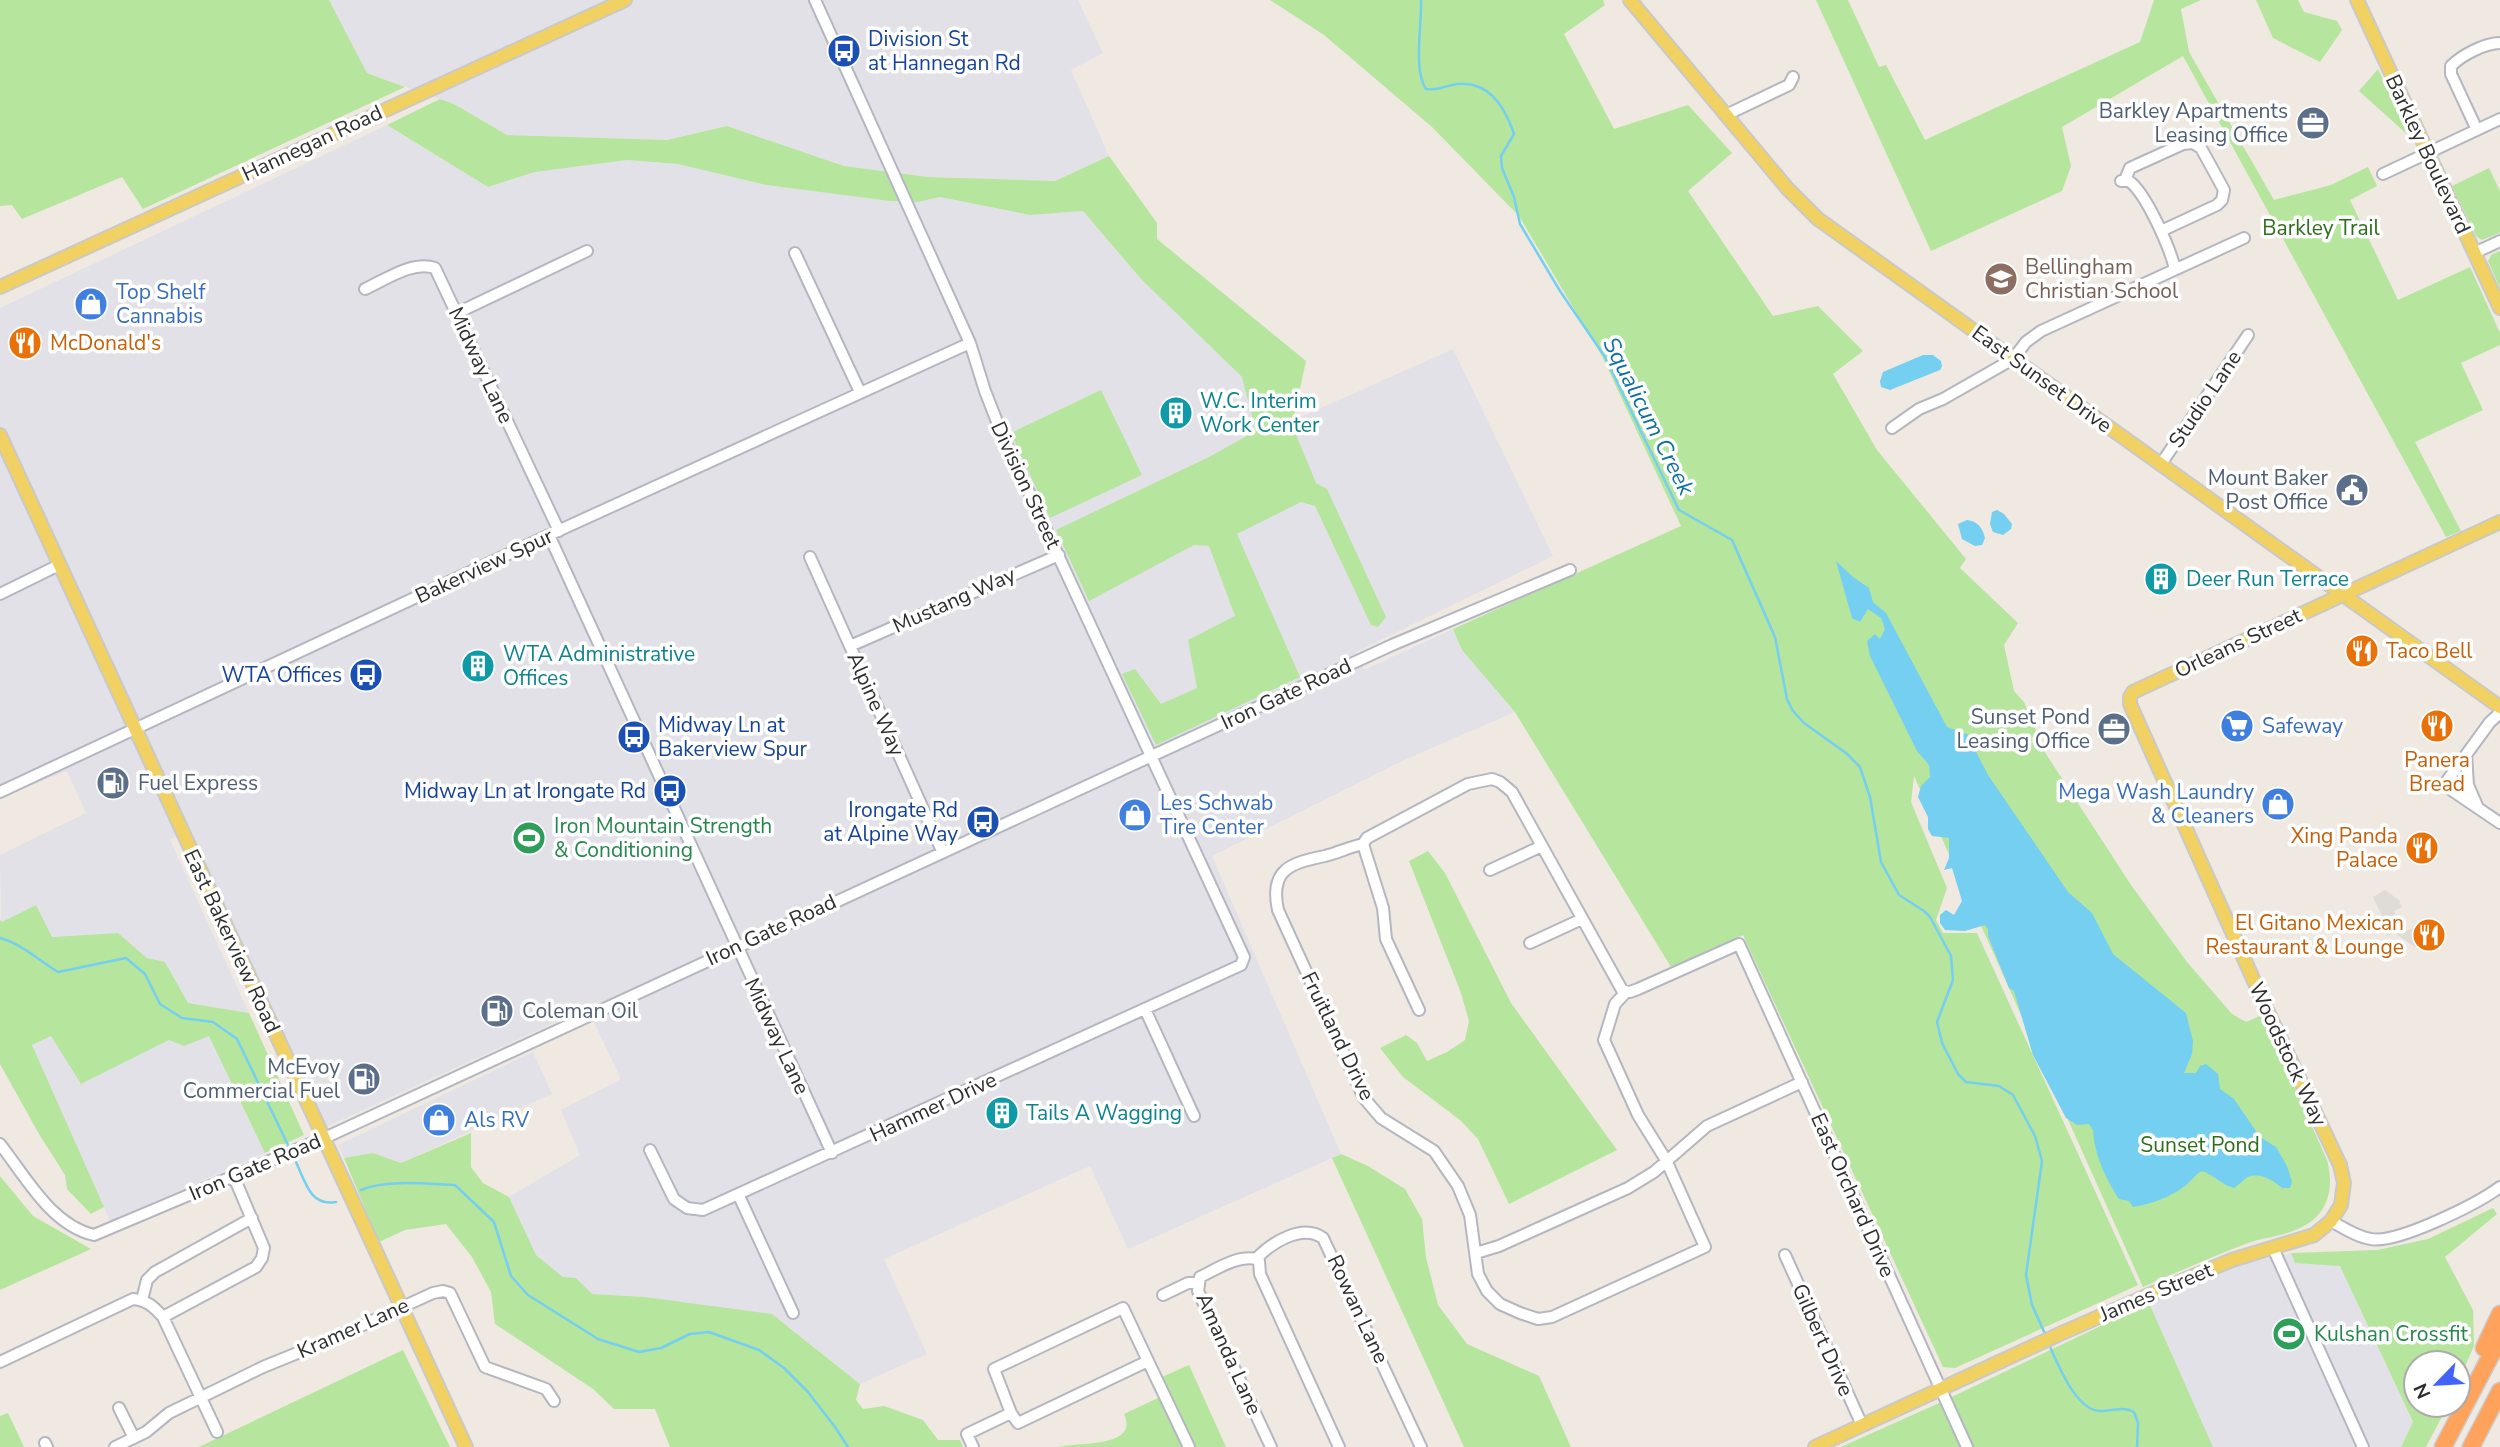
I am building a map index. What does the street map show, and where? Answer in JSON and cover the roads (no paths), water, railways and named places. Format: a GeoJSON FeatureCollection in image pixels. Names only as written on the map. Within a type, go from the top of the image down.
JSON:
{"type":"FeatureCollection","features":[{"type":"Feature","properties":{"kind":"highway"},"geometry":{"type":"LineString","coordinates":[[2472,1374],[2500,1314]]}},
{"type":"Feature","properties":{"kind":"highway"},"geometry":{"type":"LineString","coordinates":[[2472,1391],[2500,1338]]}},
{"type":"Feature","properties":{"kind":"highway"},"geometry":{"type":"LineString","coordinates":[[2471,1447],[2500,1391]]}},
{"type":"Feature","properties":{"kind":"highway"},"geometry":{"type":"LineString","coordinates":[[2443,1447],[2457,1419]]}},
{"type":"Feature","properties":{"kind":"main road","name":"Hannegan Road"},"geometry":{"type":"LineString","coordinates":[[0,287],[625,0]]}},
{"type":"Feature","properties":{"kind":"main road","name":"East Sunset Drive"},"geometry":{"type":"LineString","coordinates":[[1630,0],[1787,188],[1818,219],[2500,707]]}},
{"type":"Feature","properties":{"kind":"main road","name":"Barkley Boulevard"},"geometry":{"type":"LineString","coordinates":[[2357,0],[2500,308]]}},
{"type":"Feature","properties":{"kind":"main road","name":"East Bakerview Road"},"geometry":{"type":"LineString","coordinates":[[0,435],[466,1447]]}},
{"type":"Feature","properties":{"kind":"main road","name":"Orleans Street"},"geometry":{"type":"LineString","coordinates":[[2130,696],[2133,692],[2500,522]]}},
{"type":"Feature","properties":{"kind":"main road","name":"Woodstock Way"},"geometry":{"type":"LineString","coordinates":[[2130,696],[2130,704],[2340,1166],[2344,1182],[2343,1198],[2331,1221]]}},
{"type":"Feature","properties":{"kind":"main road","name":"James Street"},"geometry":{"type":"LineString","coordinates":[[1815,1447],[2062,1332],[2232,1260],[2315,1235],[2331,1221]]}},
{"type":"Feature","properties":{"kind":"street","name":"Division Street"},"geometry":{"type":"LineString","coordinates":[[815,0],[970,343],[995,417],[1244,957],[1241,965]]}},
{"type":"Feature","properties":{"kind":"street"},"geometry":{"type":"LineString","coordinates":[[2477,130],[2451,74],[2451,66],[2492,44],[2500,43]]}},
{"type":"Feature","properties":{"kind":"street"},"geometry":{"type":"LineString","coordinates":[[1726,115],[1789,86],[1793,77]]}},
{"type":"Feature","properties":{"kind":"street"},"geometry":{"type":"LineString","coordinates":[[2383,174],[2500,119]]}},
{"type":"Feature","properties":{"kind":"street"},"geometry":{"type":"LineString","coordinates":[[2161,231],[2217,205],[2222,200],[2224,190],[2201,148],[2193,143],[2183,144],[2130,168],[2122,181],[2129,181],[2136,188],[2161,231],[2175,269]]}},
{"type":"Feature","properties":{"kind":"street"},"geometry":{"type":"LineString","coordinates":[[1892,428],[1919,409],[1943,399],[2013,359],[2026,342],[2041,331],[2244,238]]}},
{"type":"Feature","properties":{"kind":"street"},"geometry":{"type":"LineString","coordinates":[[2474,253],[2500,241]]}},
{"type":"Feature","properties":{"kind":"street"},"geometry":{"type":"LineString","coordinates":[[457,313],[587,251]]}},
{"type":"Feature","properties":{"kind":"street"},"geometry":{"type":"LineString","coordinates":[[795,253],[860,392]]}},
{"type":"Feature","properties":{"kind":"street","name":"Midway Lane"},"geometry":{"type":"LineString","coordinates":[[365,289],[414,267],[426,264],[435,268],[735,947],[832,1153]]}},
{"type":"Feature","properties":{"kind":"street","name":"Studio Lane"},"geometry":{"type":"LineString","coordinates":[[2161,464],[2248,335]]}},
{"type":"Feature","properties":{"kind":"street","name":"Bakerview Spur"},"geometry":{"type":"LineString","coordinates":[[0,792],[554,533],[970,343]]}},
{"type":"Feature","properties":{"kind":"street","name":"Mustang Way"},"geometry":{"type":"LineString","coordinates":[[850,646],[1059,555]]}},
{"type":"Feature","properties":{"kind":"street","name":"Alpine Way"},"geometry":{"type":"LineString","coordinates":[[810,557],[942,851]]}},
{"type":"Feature","properties":{"kind":"street"},"geometry":{"type":"LineString","coordinates":[[0,594],[59,565]]}},
{"type":"Feature","properties":{"kind":"street","name":"Iron Gate Road"},"geometry":{"type":"LineString","coordinates":[[0,1144],[56,1214],[79,1232],[94,1235],[323,1138],[1392,645],[1570,570]]}},
{"type":"Feature","properties":{"kind":"street"},"geometry":{"type":"LineString","coordinates":[[2500,713],[2490,722],[2444,785],[2500,823]]}},
{"type":"Feature","properties":{"kind":"street"},"geometry":{"type":"LineString","coordinates":[[2466,755],[2468,785],[2479,811]]}},
{"type":"Feature","properties":{"kind":"street","name":"Fruitland Drive"},"geometry":{"type":"LineString","coordinates":[[1484,779],[1500,782],[1512,792],[1542,846],[1620,987],[1626,992],[1615,1004],[1604,1040],[1638,1115],[1666,1160],[1706,1247],[1552,1317],[1538,1320],[1500,1304],[1487,1291],[1478,1274],[1470,1215],[1458,1186],[1434,1151],[1381,1118],[1364,1098],[1278,910],[1275,884],[1288,867],[1296,862],[1363,844],[1367,838],[1468,783],[1484,779]]}},
{"type":"Feature","properties":{"kind":"street"},"geometry":{"type":"LineString","coordinates":[[1363,844],[1383,908],[1386,939],[1419,1010]]}},
{"type":"Feature","properties":{"kind":"street"},"geometry":{"type":"LineString","coordinates":[[1490,870],[1542,846]]}},
{"type":"Feature","properties":{"kind":"street"},"geometry":{"type":"LineString","coordinates":[[1530,943],[1582,919]]}},
{"type":"Feature","properties":{"kind":"street","name":"East Orchard Drive"},"geometry":{"type":"LineString","coordinates":[[1626,992],[1639,989],[1739,944],[1967,1447]]}},
{"type":"Feature","properties":{"kind":"street","name":"Hammer Drive"},"geometry":{"type":"LineString","coordinates":[[650,1150],[674,1199],[687,1208],[703,1210],[739,1196],[1241,965]]}},
{"type":"Feature","properties":{"kind":"street"},"geometry":{"type":"LineString","coordinates":[[1145,1009],[1195,1116]]}},
{"type":"Feature","properties":{"kind":"street"},"geometry":{"type":"LineString","coordinates":[[1476,1254],[1628,1188],[1654,1172],[1707,1126],[1802,1082]]}},
{"type":"Feature","properties":{"kind":"street"},"geometry":{"type":"LineString","coordinates":[[163,1317],[256,1267],[262,1258],[264,1248],[234,1177]]}},
{"type":"Feature","properties":{"kind":"street"},"geometry":{"type":"LineString","coordinates":[[2331,1221],[2360,1236],[2384,1240],[2459,1210],[2500,1187]]}},
{"type":"Feature","properties":{"kind":"street"},"geometry":{"type":"LineString","coordinates":[[739,1196],[793,1314]]}},
{"type":"Feature","properties":{"kind":"street"},"geometry":{"type":"LineString","coordinates":[[142,1300],[148,1280],[155,1272],[252,1217]]}},
{"type":"Feature","properties":{"kind":"street","name":"Rowan Lane"},"geometry":{"type":"LineString","coordinates":[[1256,1259],[1269,1247],[1298,1233],[1310,1231],[1323,1238],[1421,1447]]}},
{"type":"Feature","properties":{"kind":"street"},"geometry":{"type":"LineString","coordinates":[[2273,1248],[2363,1447]]}},
{"type":"Feature","properties":{"kind":"street","name":"Gilbert Drive"},"geometry":{"type":"LineString","coordinates":[[1785,1255],[1862,1425]]}},
{"type":"Feature","properties":{"kind":"street"},"geometry":{"type":"LineString","coordinates":[[1256,1259],[1259,1261],[1260,1275],[1339,1447]]}},
{"type":"Feature","properties":{"kind":"street","name":"Amanda Lane"},"geometry":{"type":"LineString","coordinates":[[1256,1259],[1238,1260],[1200,1277],[1198,1291],[1271,1447]]}},
{"type":"Feature","properties":{"kind":"street"},"geometry":{"type":"LineString","coordinates":[[1163,1295],[1188,1283],[1199,1283]]}},
{"type":"Feature","properties":{"kind":"street","name":"Kramer Lane"},"geometry":{"type":"LineString","coordinates":[[116,1447],[146,1432],[169,1413],[201,1397],[402,1306],[443,1291],[450,1293],[485,1367],[546,1389],[554,1401]]}},
{"type":"Feature","properties":{"kind":"street"},"geometry":{"type":"LineString","coordinates":[[0,1362],[133,1299],[142,1300],[163,1317],[217,1432]]}},
{"type":"Feature","properties":{"kind":"street"},"geometry":{"type":"LineString","coordinates":[[1148,1361],[1018,1423],[994,1369],[1123,1308],[1189,1447]]}},
{"type":"Feature","properties":{"kind":"street"},"geometry":{"type":"LineString","coordinates":[[119,1408],[134,1438]]}},
{"type":"Feature","properties":{"kind":"street"},"geometry":{"type":"LineString","coordinates":[[973,1447],[967,1434],[1012,1413]]}},
{"type":"Feature","properties":{"kind":"water"},"geometry":{"type":"Polygon","coordinates":[[[1923,355],[1933,355],[1941,361],[1940,370],[1890,390],[1881,387],[1883,372],[1923,355]]]}},
{"type":"Feature","properties":{"kind":"water"},"geometry":{"type":"Polygon","coordinates":[[[1997,510],[2012,524],[2011,529],[2003,535],[1993,532],[1990,524],[1992,512],[1997,510]]]}},
{"type":"Feature","properties":{"kind":"water"},"geometry":{"type":"Polygon","coordinates":[[[1967,520],[1974,522],[1981,529],[1985,538],[1982,545],[1975,546],[1962,539],[1958,524],[1967,520]]]}},
{"type":"Feature","properties":{"kind":"water","name":"Sunset Pond"},"geometry":{"type":"Polygon","coordinates":[[[1836,561],[1869,588],[1873,602],[1886,613],[1947,727],[1967,734],[1988,775],[2068,892],[2092,913],[2113,954],[2186,1013],[2193,1041],[2192,1054],[2184,1073],[2196,1073],[2200,1066],[2206,1064],[2218,1074],[2220,1089],[2234,1099],[2260,1137],[2276,1147],[2287,1166],[2292,1182],[2290,1188],[2282,1188],[2262,1176],[2253,1176],[2234,1188],[2202,1171],[2179,1190],[2154,1202],[2133,1207],[2129,1201],[2119,1199],[2102,1166],[2093,1130],[2089,1124],[2077,1125],[2066,1118],[2033,1055],[2014,991],[2009,988],[1988,936],[1988,929],[1985,925],[1965,931],[1945,930],[1940,923],[1940,915],[1946,910],[1954,915],[1962,901],[1952,868],[1944,870],[1949,858],[1949,838],[1932,836],[1928,829],[1928,817],[1918,797],[1921,786],[1930,777],[1929,765],[1917,751],[1870,656],[1867,641],[1875,634],[1880,639],[1885,629],[1881,618],[1868,609],[1860,622],[1852,618],[1836,561]]]}},
{"type":"Feature","properties":{"kind":"waterway","name":"Squalicum Creek"},"geometry":{"type":"LineString","coordinates":[[1421,0],[1419,59],[1426,89],[1458,84],[1479,87],[1487,91],[1506,114],[1514,134],[1501,156],[1502,168],[1514,197],[1520,224],[1560,291],[1605,357],[1679,510],[1732,540],[1775,637],[1787,699],[1793,711],[1804,723],[1846,753],[1860,767],[1870,797],[1881,862],[1899,895],[1930,917],[1951,956],[1953,980],[1937,1022],[1942,1043],[1958,1074],[1966,1082],[1999,1086],[2013,1095],[2035,1136],[2042,1161],[2026,1275],[2032,1305],[2046,1336]]}},
{"type":"Feature","properties":{"kind":"waterway"},"geometry":{"type":"LineString","coordinates":[[0,938],[22,948],[58,972],[126,958],[145,974],[160,1004],[182,1018],[213,1022],[237,1039],[288,1145]]}},
{"type":"Feature","properties":{"kind":"waterway"},"geometry":{"type":"LineString","coordinates":[[296,1162],[314,1197],[320,1201],[336,1202]]}},
{"type":"Feature","properties":{"kind":"waterway"},"geometry":{"type":"LineString","coordinates":[[361,1190],[394,1183],[455,1185],[494,1222],[511,1276],[528,1295],[598,1339],[639,1352],[661,1348],[690,1334],[709,1332],[759,1350],[784,1368],[808,1392],[848,1447]]}},
{"type":"Feature","properties":{"kind":"waterway","name":"Squalicum Creek"},"geometry":{"type":"LineString","coordinates":[[2048,1342],[2068,1384],[2083,1403],[2101,1411],[2122,1409],[2134,1412],[2138,1423],[2137,1447]]}},
{"type":"Feature","properties":{"kind":"place","name":"Division St at Hannegan Rd"},"geometry":{"type":"Point","coordinates":[844,51]}},
{"type":"Feature","properties":{"kind":"place","name":"Barkley Apartments Leasing Office"},"geometry":{"type":"Point","coordinates":[2313,123]}},
{"type":"Feature","properties":{"kind":"place","name":"Bellingham Christian School"},"geometry":{"type":"Point","coordinates":[2001,279]}},
{"type":"Feature","properties":{"kind":"place","name":"Top Shelf Cannabis"},"geometry":{"type":"Point","coordinates":[91,304]}},
{"type":"Feature","properties":{"kind":"place","name":"McDonald's"},"geometry":{"type":"Point","coordinates":[25,343]}},
{"type":"Feature","properties":{"kind":"place","name":"W.C. Interim Work Center"},"geometry":{"type":"Point","coordinates":[1176,413]}},
{"type":"Feature","properties":{"kind":"place","name":"Mount Baker Post Office"},"geometry":{"type":"Point","coordinates":[2352,490]}},
{"type":"Feature","properties":{"kind":"place","name":"Deer Run Terrace"},"geometry":{"type":"Point","coordinates":[2161,579]}},
{"type":"Feature","properties":{"kind":"place","name":"Taco Bell"},"geometry":{"type":"Point","coordinates":[2362,651]}},
{"type":"Feature","properties":{"kind":"place","name":"WTA Administrative Offices"},"geometry":{"type":"Point","coordinates":[478,666]}},
{"type":"Feature","properties":{"kind":"place","name":"WTA Offices"},"geometry":{"type":"Point","coordinates":[366,675]}},
{"type":"Feature","properties":{"kind":"place","name":"Safeway"},"geometry":{"type":"Point","coordinates":[2237,726]}},
{"type":"Feature","properties":{"kind":"place","name":"Panera Bread"},"geometry":{"type":"Point","coordinates":[2437,726]}},
{"type":"Feature","properties":{"kind":"place","name":"Sunset Pond Leasing Office"},"geometry":{"type":"Point","coordinates":[2114,729]}},
{"type":"Feature","properties":{"kind":"place","name":"Midway Ln at Bakerview Spur"},"geometry":{"type":"Point","coordinates":[634,737]}},
{"type":"Feature","properties":{"kind":"place","name":"Fuel Express"},"geometry":{"type":"Point","coordinates":[113,783]}},
{"type":"Feature","properties":{"kind":"place","name":"Midway Ln at Irongate Rd"},"geometry":{"type":"Point","coordinates":[670,791]}},
{"type":"Feature","properties":{"kind":"place","name":"Mega Wash Laundry & Cleaners"},"geometry":{"type":"Point","coordinates":[2278,804]}},
{"type":"Feature","properties":{"kind":"place","name":"Les Schwab Tire Center"},"geometry":{"type":"Point","coordinates":[1135,815]}},
{"type":"Feature","properties":{"kind":"place","name":"Irongate Rd at Alpine Way"},"geometry":{"type":"Point","coordinates":[983,822]}},
{"type":"Feature","properties":{"kind":"place","name":"Iron Mountain Strength & Conditioning"},"geometry":{"type":"Point","coordinates":[529,838]}},
{"type":"Feature","properties":{"kind":"place","name":"Xing Panda Palace"},"geometry":{"type":"Point","coordinates":[2422,848]}},
{"type":"Feature","properties":{"kind":"place","name":"El Gitano Mexican Restaurant & Lounge"},"geometry":{"type":"Point","coordinates":[2429,935]}},
{"type":"Feature","properties":{"kind":"place","name":"Coleman Oil"},"geometry":{"type":"Point","coordinates":[497,1011]}},
{"type":"Feature","properties":{"kind":"place","name":"McEvoy Commercial Fuel"},"geometry":{"type":"Point","coordinates":[364,1079]}},
{"type":"Feature","properties":{"kind":"place","name":"Tails A Wagging"},"geometry":{"type":"Point","coordinates":[1002,1113]}},
{"type":"Feature","properties":{"kind":"place","name":"Als RV"},"geometry":{"type":"Point","coordinates":[439,1120]}},
{"type":"Feature","properties":{"kind":"place","name":"Kulshan Crossfit"},"geometry":{"type":"Point","coordinates":[2289,1334]}},
{"type":"Feature","properties":{"kind":"park label","name":"Barkley Trail"},"geometry":{"type":"Point","coordinates":[2321,228]}}]}
